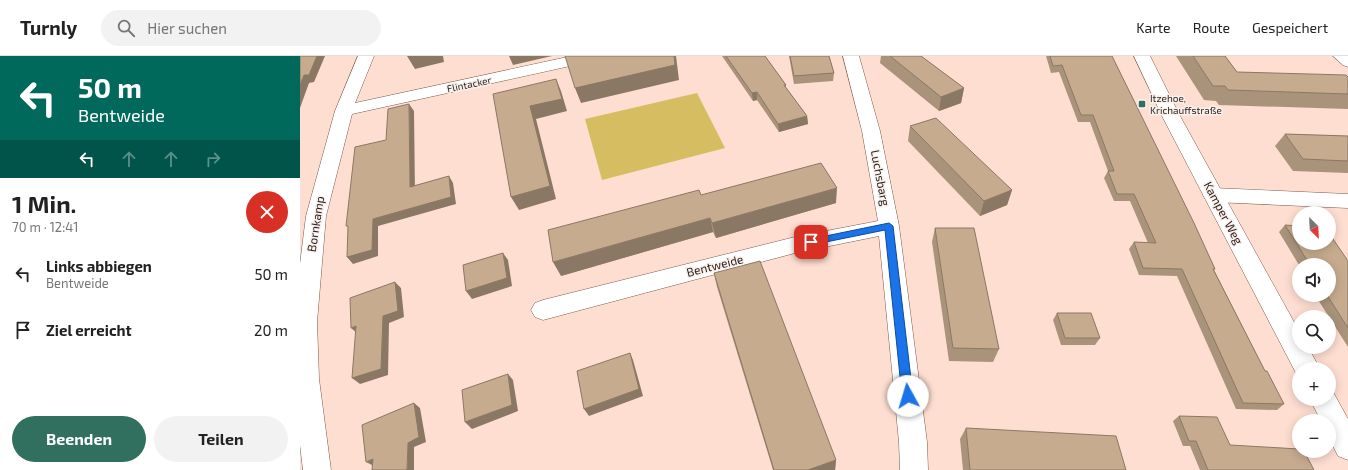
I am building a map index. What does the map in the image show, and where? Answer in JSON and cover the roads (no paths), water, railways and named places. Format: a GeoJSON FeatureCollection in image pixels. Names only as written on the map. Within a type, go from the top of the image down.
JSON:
{"type":"FeatureCollection","features":[{"type":"Feature","properties":{"kind":"street","name":"Bornkamp"},"geometry":{"type":"LineString","coordinates":[[317,470],[306,379],[305,322],[316,216],[344,111],[366,56]]}},
{"type":"Feature","properties":{"kind":"street","name":"Flintacker"},"geometry":{"type":"LineString","coordinates":[[344,111],[594,56]]}},
{"type":"Feature","properties":{"kind":"street","name":"Luchsbarg"},"geometry":{"type":"LineString","coordinates":[[851,56],[871,131],[889,226],[913,442],[914,470]]}},
{"type":"Feature","properties":{"kind":"street","name":"Kamper Weg"},"geometry":{"type":"LineString","coordinates":[[1142,56],[1303,362]]}},
{"type":"Feature","properties":{"kind":"street"},"geometry":{"type":"LineString","coordinates":[[1341,56],[1348,62]]}},
{"type":"Feature","properties":{"kind":"street"},"geometry":{"type":"LineString","coordinates":[[1214,195],[1348,201]]}},
{"type":"Feature","properties":{"kind":"street","name":"Bentweide"},"geometry":{"type":"LineString","coordinates":[[543,310],[796,245],[889,226]]}},
{"type":"Feature","properties":{"kind":"street"},"geometry":{"type":"LineString","coordinates":[[1327,406],[1348,446]]}},
{"type":"Feature","properties":{"kind":"place","name":"Itzehoe, Krichauffstraße"},"geometry":{"type":"Point","coordinates":[1142,104]}}]}
